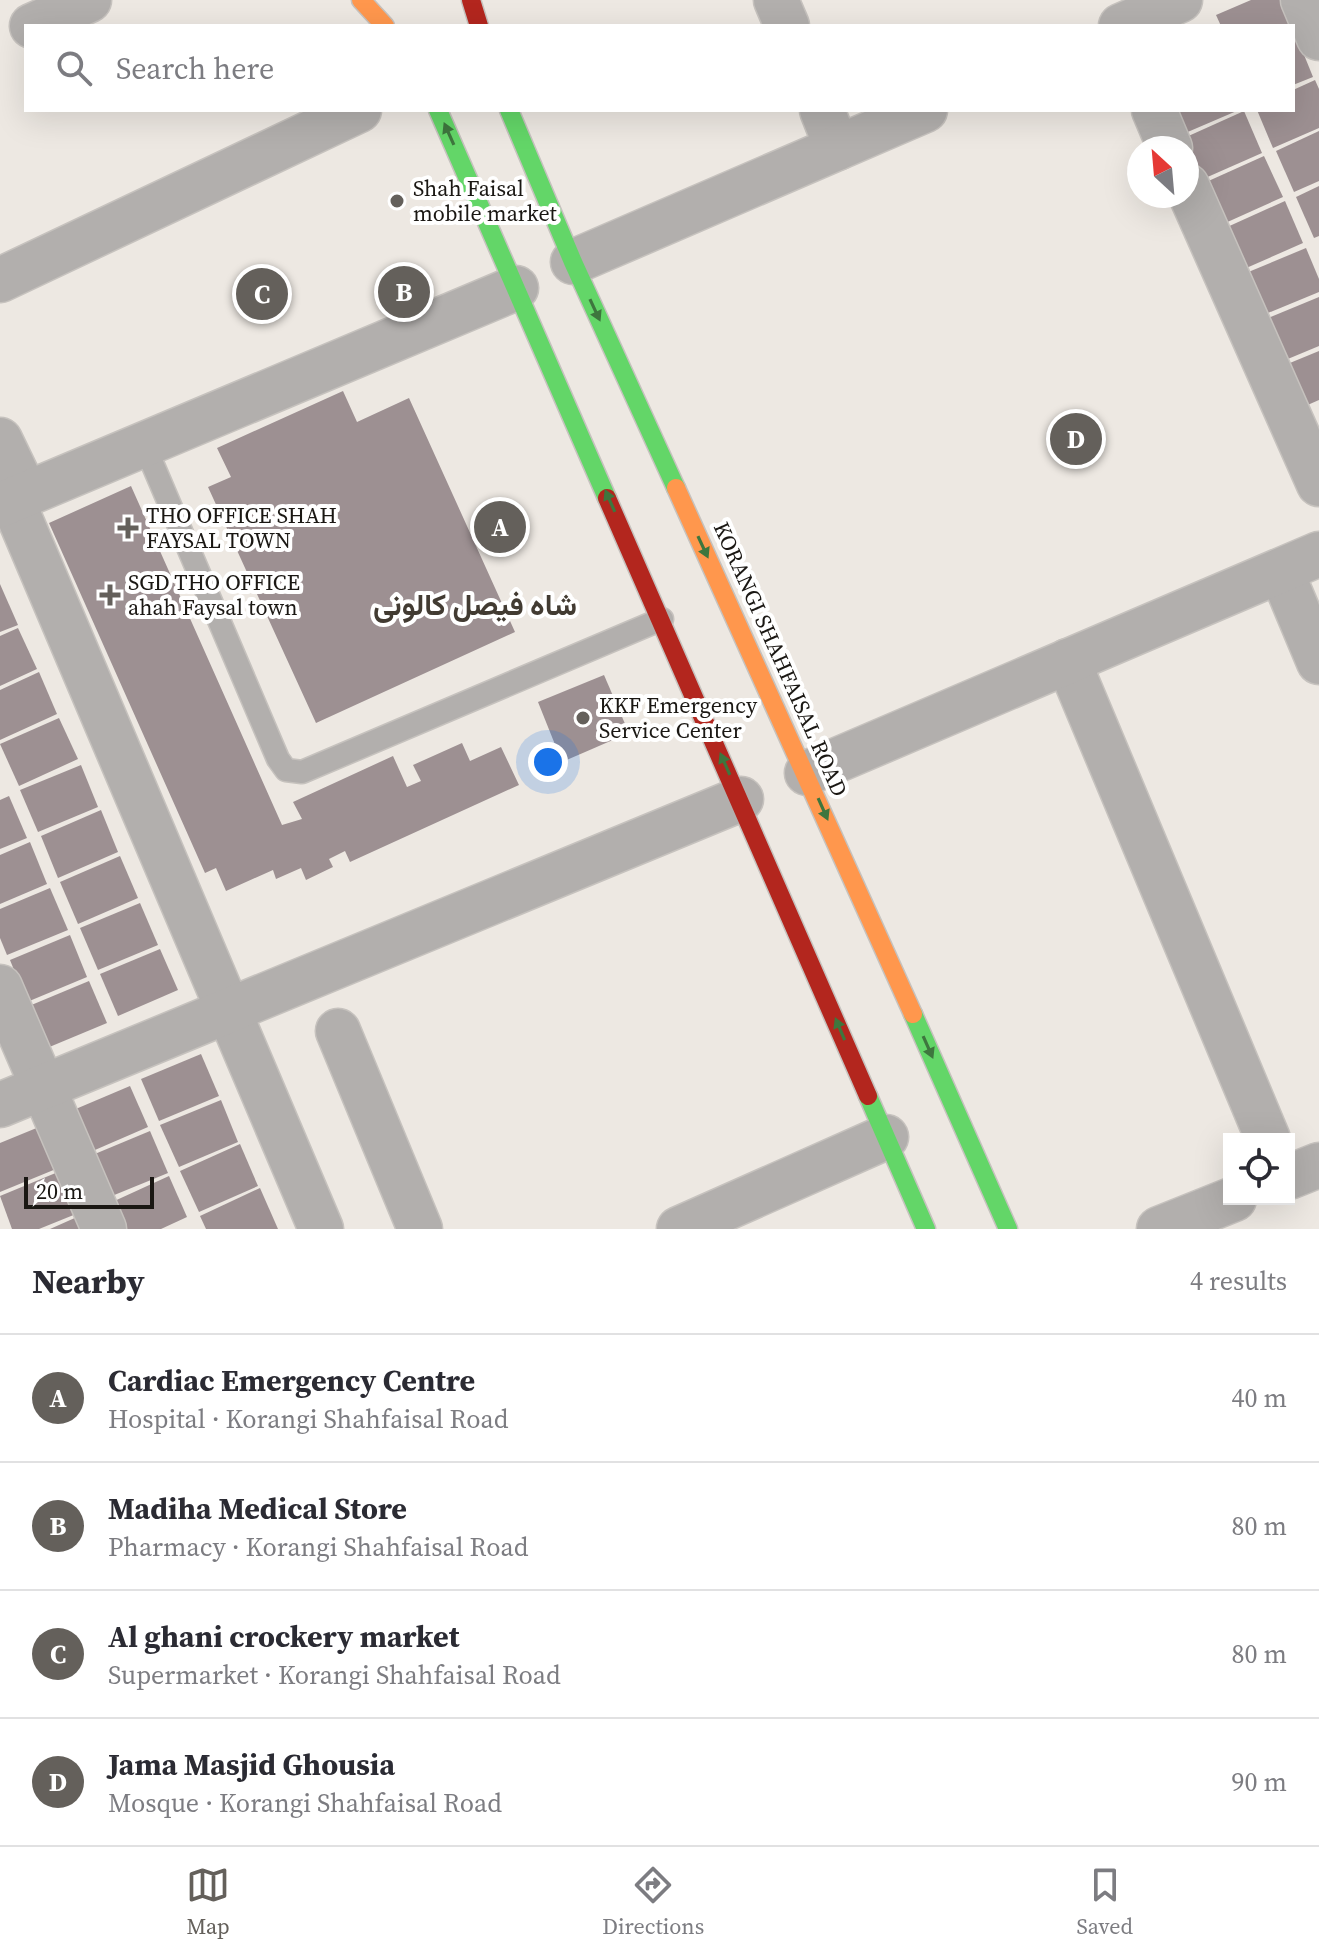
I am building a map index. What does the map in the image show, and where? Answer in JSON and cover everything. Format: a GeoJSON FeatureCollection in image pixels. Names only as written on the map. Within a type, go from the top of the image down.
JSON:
{"type":"FeatureCollection","features":[{"type":"Feature","properties":{"kind":"main road"},"geometry":{"type":"LineString","coordinates":[[361,0],[383,24]]}},
{"type":"Feature","properties":{"kind":"main road"},"geometry":{"type":"LineString","coordinates":[[471,0],[478,24]]}},
{"type":"Feature","properties":{"kind":"main road"},"geometry":{"type":"LineString","coordinates":[[439,112],[926,1229]]}},
{"type":"Feature","properties":{"kind":"main road","name":"KORANGI SHAHFAISAL ROAD"},"geometry":{"type":"LineString","coordinates":[[510,112],[573,262],[807,773],[1008,1229]]}},
{"type":"Feature","properties":{"kind":"street"},"geometry":{"type":"LineString","coordinates":[[36,24],[89,0]]}},
{"type":"Feature","properties":{"kind":"street"},"geometry":{"type":"LineString","coordinates":[[776,0],[786,24]]}},
{"type":"Feature","properties":{"kind":"street"},"geometry":{"type":"LineString","coordinates":[[1105,0],[1117,24]]}},
{"type":"Feature","properties":{"kind":"street"},"geometry":{"type":"LineString","coordinates":[[1123,24],[1180,0]]}},
{"type":"Feature","properties":{"kind":"street"},"geometry":{"type":"LineString","coordinates":[[1303,0],[1319,38]]}},
{"type":"Feature","properties":{"kind":"street"},"geometry":{"type":"LineString","coordinates":[[0,40],[24,30]]}},
{"type":"Feature","properties":{"kind":"street"},"geometry":{"type":"LineString","coordinates":[[0,280],[355,112]]}},
{"type":"Feature","properties":{"kind":"street"},"geometry":{"type":"LineString","coordinates":[[573,262],[829,129],[915,112]]}},
{"type":"Feature","properties":{"kind":"street"},"geometry":{"type":"LineString","coordinates":[[1155,112],[1165,136]]}},
{"type":"Feature","properties":{"kind":"street"},"geometry":{"type":"LineString","coordinates":[[1197,208],[1319,484]]}},
{"type":"Feature","properties":{"kind":"street"},"geometry":{"type":"LineString","coordinates":[[13,499],[516,288]]}},
{"type":"Feature","properties":{"kind":"street"},"geometry":{"type":"LineString","coordinates":[[0,440],[13,499],[321,1229]]}},
{"type":"Feature","properties":{"kind":"street"},"geometry":{"type":"LineString","coordinates":[[807,773],[1300,562],[1319,662]]}},
{"type":"Feature","properties":{"kind":"street"},"geometry":{"type":"LineString","coordinates":[[1068,661],[1265,1133]]}},
{"type":"Feature","properties":{"kind":"street"},"geometry":{"type":"LineString","coordinates":[[0,1105],[741,799]]}},
{"type":"Feature","properties":{"kind":"street"},"geometry":{"type":"LineString","coordinates":[[0,987],[104,1229]]}},
{"type":"Feature","properties":{"kind":"street"},"geometry":{"type":"LineString","coordinates":[[338,1031],[420,1229]]}},
{"type":"Feature","properties":{"kind":"street"},"geometry":{"type":"LineString","coordinates":[[679,1229],[886,1137]]}},
{"type":"Feature","properties":{"kind":"street"},"geometry":{"type":"LineString","coordinates":[[1295,1175],[1319,1165]]}},
{"type":"Feature","properties":{"kind":"street"},"geometry":{"type":"LineString","coordinates":[[1159,1229],[1223,1203]]}},
{"type":"Feature","properties":{"kind":"lane"},"geometry":{"type":"LineString","coordinates":[[144,444],[272,745],[286,770],[302,772],[662,619]]}},
{"type":"Feature","properties":{"kind":"building"},"geometry":{"type":"Polygon","coordinates":[[[1251,0],[1280,0],[1290,24],[1220,24],[1216,15],[1251,0]]]}},
{"type":"Feature","properties":{"kind":"building"},"geometry":{"type":"Polygon","coordinates":[[[1295,35],[1313,77],[1295,84],[1295,35]]]}},
{"type":"Feature","properties":{"kind":"building"},"geometry":{"type":"Polygon","coordinates":[[[1315,80],[1319,89],[1319,128],[1273,148],[1258,112],[1295,112],[1295,89],[1315,80]]]}},
{"type":"Feature","properties":{"kind":"building"},"geometry":{"type":"Polygon","coordinates":[[[1173,112],[1234,112],[1183,134],[1173,112]]]}},
{"type":"Feature","properties":{"kind":"building"},"geometry":{"type":"Polygon","coordinates":[[[1244,112],[1262,153],[1203,179],[1199,170],[1199,136],[1188,136],[1244,112]]]}},
{"type":"Feature","properties":{"kind":"building"},"geometry":{"type":"Polygon","coordinates":[[[1319,131],[1319,181],[1294,192],[1276,151],[1319,131]]]}},
{"type":"Feature","properties":{"kind":"building"},"geometry":{"type":"Polygon","coordinates":[[[1264,156],[1283,197],[1223,224],[1204,183],[1264,156]]]}},
{"type":"Feature","properties":{"kind":"building"},"geometry":{"type":"Polygon","coordinates":[[[1319,186],[1319,236],[1314,238],[1296,197],[1319,186]]]}},
{"type":"Feature","properties":{"kind":"building"},"geometry":{"type":"Polygon","coordinates":[[[1285,201],[1303,243],[1244,269],[1225,228],[1285,201]]]}},
{"type":"Feature","properties":{"kind":"building"},"geometry":{"type":"Polygon","coordinates":[[[1306,248],[1319,279],[1319,292],[1263,315],[1246,273],[1306,248]]]}},
{"type":"Feature","properties":{"kind":"building"},"geometry":{"type":"Polygon","coordinates":[[[1319,297],[1319,346],[1283,361],[1266,319],[1319,297]]]}},
{"type":"Feature","properties":{"kind":"building"},"geometry":{"type":"Polygon","coordinates":[[[1319,351],[1319,400],[1303,407],[1285,365],[1319,351]]]}},
{"type":"Feature","properties":{"kind":"building"},"geometry":{"type":"Polygon","coordinates":[[[343,391],[357,422],[409,398],[515,632],[316,723],[208,487],[231,477],[217,448],[343,391]]]}},
{"type":"Feature","properties":{"kind":"building"},"geometry":{"type":"Polygon","coordinates":[[[131,486],[282,825],[302,819],[293,802],[393,756],[407,787],[421,781],[413,765],[462,743],[470,761],[501,747],[519,785],[350,862],[345,851],[329,859],[333,867],[306,880],[301,868],[276,879],[273,870],[226,891],[216,868],[205,873],[49,523],[131,486]]]}},
{"type":"Feature","properties":{"kind":"building"},"geometry":{"type":"Polygon","coordinates":[[[0,584],[18,625],[0,632],[0,584]]]}},
{"type":"Feature","properties":{"kind":"building"},"geometry":{"type":"Polygon","coordinates":[[[18,628],[37,669],[0,686],[0,636],[18,628]]]}},
{"type":"Feature","properties":{"kind":"building"},"geometry":{"type":"Polygon","coordinates":[[[39,672],[57,714],[0,740],[0,690],[39,672]]]}},
{"type":"Feature","properties":{"kind":"building","name":"KKF Emergency Service Center"},"geometry":{"type":"Polygon","coordinates":[[[604,675],[629,733],[562,762],[538,702],[604,675]]]}},
{"type":"Feature","properties":{"kind":"building"},"geometry":{"type":"Polygon","coordinates":[[[59,718],[78,759],[19,786],[0,744],[59,718]]]}},
{"type":"Feature","properties":{"kind":"building"},"geometry":{"type":"Polygon","coordinates":[[[81,765],[98,807],[38,832],[20,790],[81,765]]]}},
{"type":"Feature","properties":{"kind":"building"},"geometry":{"type":"Polygon","coordinates":[[[9,796],[27,838],[0,849],[0,800],[9,796]]]}},
{"type":"Feature","properties":{"kind":"building"},"geometry":{"type":"Polygon","coordinates":[[[101,810],[118,852],[58,878],[41,836],[101,810]]]}},
{"type":"Feature","properties":{"kind":"building"},"geometry":{"type":"Polygon","coordinates":[[[30,842],[47,884],[0,904],[0,855],[30,842]]]}},
{"type":"Feature","properties":{"kind":"building"},"geometry":{"type":"Polygon","coordinates":[[[120,856],[138,898],[78,924],[60,882],[120,856]]]}},
{"type":"Feature","properties":{"kind":"building"},"geometry":{"type":"Polygon","coordinates":[[[50,888],[68,930],[7,955],[0,938],[0,909],[50,888]]]}},
{"type":"Feature","properties":{"kind":"building"},"geometry":{"type":"Polygon","coordinates":[[[140,903],[158,945],[98,970],[80,928],[140,903]]]}},
{"type":"Feature","properties":{"kind":"building"},"geometry":{"type":"Polygon","coordinates":[[[70,935],[87,977],[27,1002],[10,960],[70,935]]]}},
{"type":"Feature","properties":{"kind":"building"},"geometry":{"type":"Polygon","coordinates":[[[160,949],[178,990],[118,1016],[100,974],[160,949]]]}},
{"type":"Feature","properties":{"kind":"building"},"geometry":{"type":"Polygon","coordinates":[[[89,981],[107,1023],[47,1048],[29,1006],[89,981]]]}},
{"type":"Feature","properties":{"kind":"building"},"geometry":{"type":"Polygon","coordinates":[[[201,1054],[219,1096],[159,1121],[141,1079],[201,1054]]]}},
{"type":"Feature","properties":{"kind":"building"},"geometry":{"type":"Polygon","coordinates":[[[130,1086],[148,1127],[88,1153],[71,1111],[130,1086]]]}},
{"type":"Feature","properties":{"kind":"building"},"geometry":{"type":"Polygon","coordinates":[[[221,1100],[238,1142],[179,1167],[160,1125],[221,1100]]]}},
{"type":"Feature","properties":{"kind":"building"},"geometry":{"type":"Polygon","coordinates":[[[39,1127],[56,1169],[0,1192],[0,1143],[39,1127]]]}},
{"type":"Feature","properties":{"kind":"building"},"geometry":{"type":"Polygon","coordinates":[[[150,1131],[168,1173],[107,1198],[90,1156],[150,1131]]]}},
{"type":"Feature","properties":{"kind":"building"},"geometry":{"type":"Polygon","coordinates":[[[240,1144],[258,1186],[199,1212],[180,1171],[240,1144]]]}},
{"type":"Feature","properties":{"kind":"building"},"geometry":{"type":"Polygon","coordinates":[[[58,1172],[76,1214],[39,1229],[12,1229],[0,1196],[58,1172]]]}},
{"type":"Feature","properties":{"kind":"building"},"geometry":{"type":"Polygon","coordinates":[[[169,1176],[187,1217],[161,1229],[122,1229],[110,1203],[169,1176]]]}},
{"type":"Feature","properties":{"kind":"building"},"geometry":{"type":"Polygon","coordinates":[[[260,1188],[278,1229],[206,1229],[200,1216],[260,1188]]]}},
{"type":"Feature","properties":{"kind":"building"},"geometry":{"type":"Polygon","coordinates":[[[77,1217],[82,1229],[50,1229],[77,1217]]]}},
{"type":"Feature","properties":{"kind":"traffic: fast"},"geometry":{"type":"LineString","coordinates":[[439,112],[607,498]]}},
{"type":"Feature","properties":{"kind":"traffic: fast"},"geometry":{"type":"LineString","coordinates":[[510,112],[573,262],[676,488]]}},
{"type":"Feature","properties":{"kind":"traffic: fast"},"geometry":{"type":"LineString","coordinates":[[913,1014],[1008,1229]]}},
{"type":"Feature","properties":{"kind":"traffic: fast"},"geometry":{"type":"LineString","coordinates":[[868,1096],[926,1229]]}},
{"type":"Feature","properties":{"kind":"traffic: slow"},"geometry":{"type":"LineString","coordinates":[[361,0],[383,24]]}},
{"type":"Feature","properties":{"kind":"traffic: slow"},"geometry":{"type":"LineString","coordinates":[[676,488],[913,1014]]}},
{"type":"Feature","properties":{"kind":"traffic: jam"},"geometry":{"type":"LineString","coordinates":[[471,0],[478,24]]}},
{"type":"Feature","properties":{"kind":"traffic: jam"},"geometry":{"type":"LineString","coordinates":[[607,498],[868,1096]]}},
{"type":"Feature","properties":{"kind":"place","name":"Shah Faisal mobile market"},"geometry":{"type":"Point","coordinates":[397,201]}},
{"type":"Feature","properties":{"kind":"place","name":"Madiha Medical Store"},"geometry":{"type":"Point","coordinates":[404,292]}},
{"type":"Feature","properties":{"kind":"place","name":"Al ghani crockery market"},"geometry":{"type":"Point","coordinates":[262,294]}},
{"type":"Feature","properties":{"kind":"place","name":"Jama Masjid Ghousia"},"geometry":{"type":"Point","coordinates":[1076,439]}},
{"type":"Feature","properties":{"kind":"place","name":"Cardiac Emergency Centre"},"geometry":{"type":"Point","coordinates":[500,527]}},
{"type":"Feature","properties":{"kind":"place","name":"THO OFFICE SHAH FAYSAL TOWN"},"geometry":{"type":"Point","coordinates":[128,528]}},
{"type":"Feature","properties":{"kind":"place","name":"SGD THO OFFICE ahah Faysal town"},"geometry":{"type":"Point","coordinates":[110,595]}},
{"type":"Feature","properties":{"kind":"place","name":"KKF Emergency Service Center"},"geometry":{"type":"Point","coordinates":[583,718]}},
{"type":"Feature","properties":{"kind":"district","name":"شاہ فیصل کالونی"},"geometry":{"type":"Point","coordinates":[475,604]}}]}
